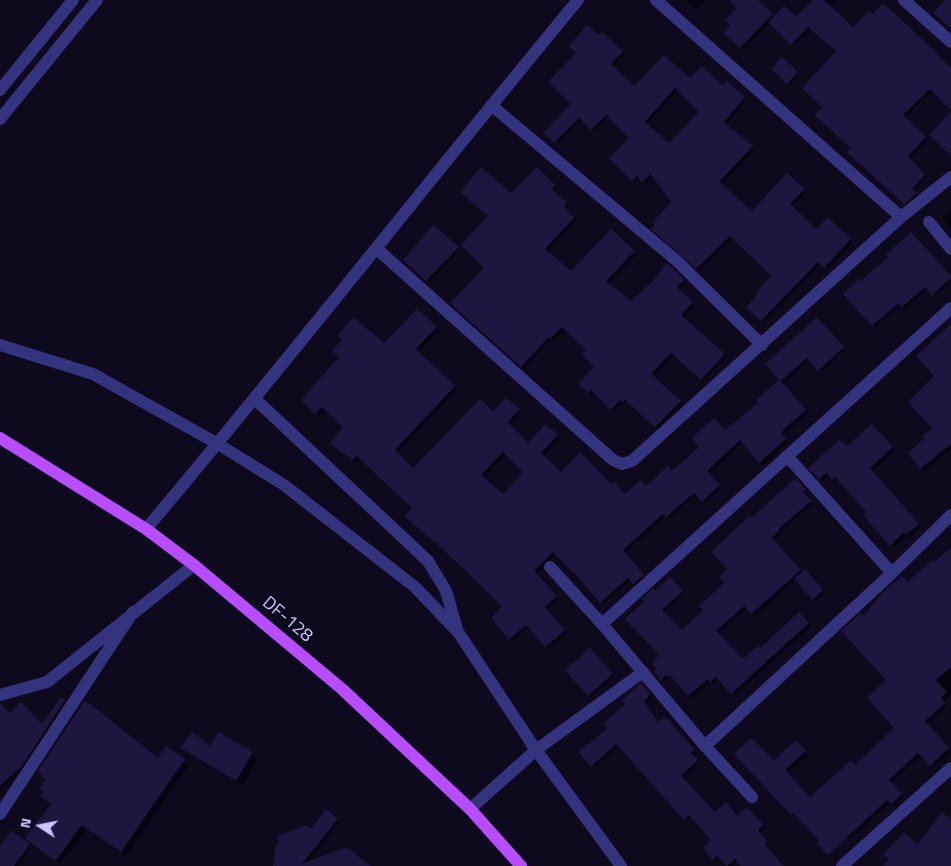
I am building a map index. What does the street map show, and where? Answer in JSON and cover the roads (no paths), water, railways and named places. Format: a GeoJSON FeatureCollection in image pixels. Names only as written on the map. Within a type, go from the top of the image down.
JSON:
{"type":"FeatureCollection","features":[{"type":"Feature","properties":{"kind":"main road","name":"DF-128"},"geometry":{"type":"LineString","coordinates":[[0,438],[146,529],[194,565],[342,689],[470,809],[520,866]]}},
{"type":"Feature","properties":{"kind":"street"},"geometry":{"type":"LineString","coordinates":[[0,90],[73,0]]}},
{"type":"Feature","properties":{"kind":"street"},"geometry":{"type":"LineString","coordinates":[[0,120],[97,0]]}},
{"type":"Feature","properties":{"kind":"street"},"geometry":{"type":"LineString","coordinates":[[146,529],[255,399],[491,105],[578,0]]}},
{"type":"Feature","properties":{"kind":"street"},"geometry":{"type":"LineString","coordinates":[[656,0],[901,217]]}},
{"type":"Feature","properties":{"kind":"street"},"geometry":{"type":"LineString","coordinates":[[904,0],[951,42]]}},
{"type":"Feature","properties":{"kind":"street"},"geometry":{"type":"LineString","coordinates":[[491,105],[677,261],[762,345]]}},
{"type":"Feature","properties":{"kind":"street"},"geometry":{"type":"LineString","coordinates":[[377,249],[613,460],[622,464],[632,462],[901,217],[951,177]]}},
{"type":"Feature","properties":{"kind":"street"},"geometry":{"type":"LineString","coordinates":[[929,222],[951,249]]}},
{"type":"Feature","properties":{"kind":"street"},"geometry":{"type":"LineString","coordinates":[[602,624],[951,308]]}},
{"type":"Feature","properties":{"kind":"street"},"geometry":{"type":"LineString","coordinates":[[0,345],[93,374],[218,444],[292,490],[415,587],[458,632],[536,750],[621,866]]}},
{"type":"Feature","properties":{"kind":"street"},"geometry":{"type":"LineString","coordinates":[[255,399],[428,561],[446,590],[458,632]]}},
{"type":"Feature","properties":{"kind":"street"},"geometry":{"type":"LineString","coordinates":[[787,456],[892,573]]}},
{"type":"Feature","properties":{"kind":"street"},"geometry":{"type":"LineString","coordinates":[[705,746],[892,573],[951,515]]}},
{"type":"Feature","properties":{"kind":"street"},"geometry":{"type":"LineString","coordinates":[[0,696],[47,682],[194,565]]}},
{"type":"Feature","properties":{"kind":"street"},"geometry":{"type":"LineString","coordinates":[[550,567],[602,624],[705,746],[752,797]]}},
{"type":"Feature","properties":{"kind":"street"},"geometry":{"type":"LineString","coordinates":[[0,814],[134,612]]}},
{"type":"Feature","properties":{"kind":"street"},"geometry":{"type":"LineString","coordinates":[[470,809],[536,750],[643,672]]}},
{"type":"Feature","properties":{"kind":"street"},"geometry":{"type":"LineString","coordinates":[[847,865],[951,768]]}}]}
